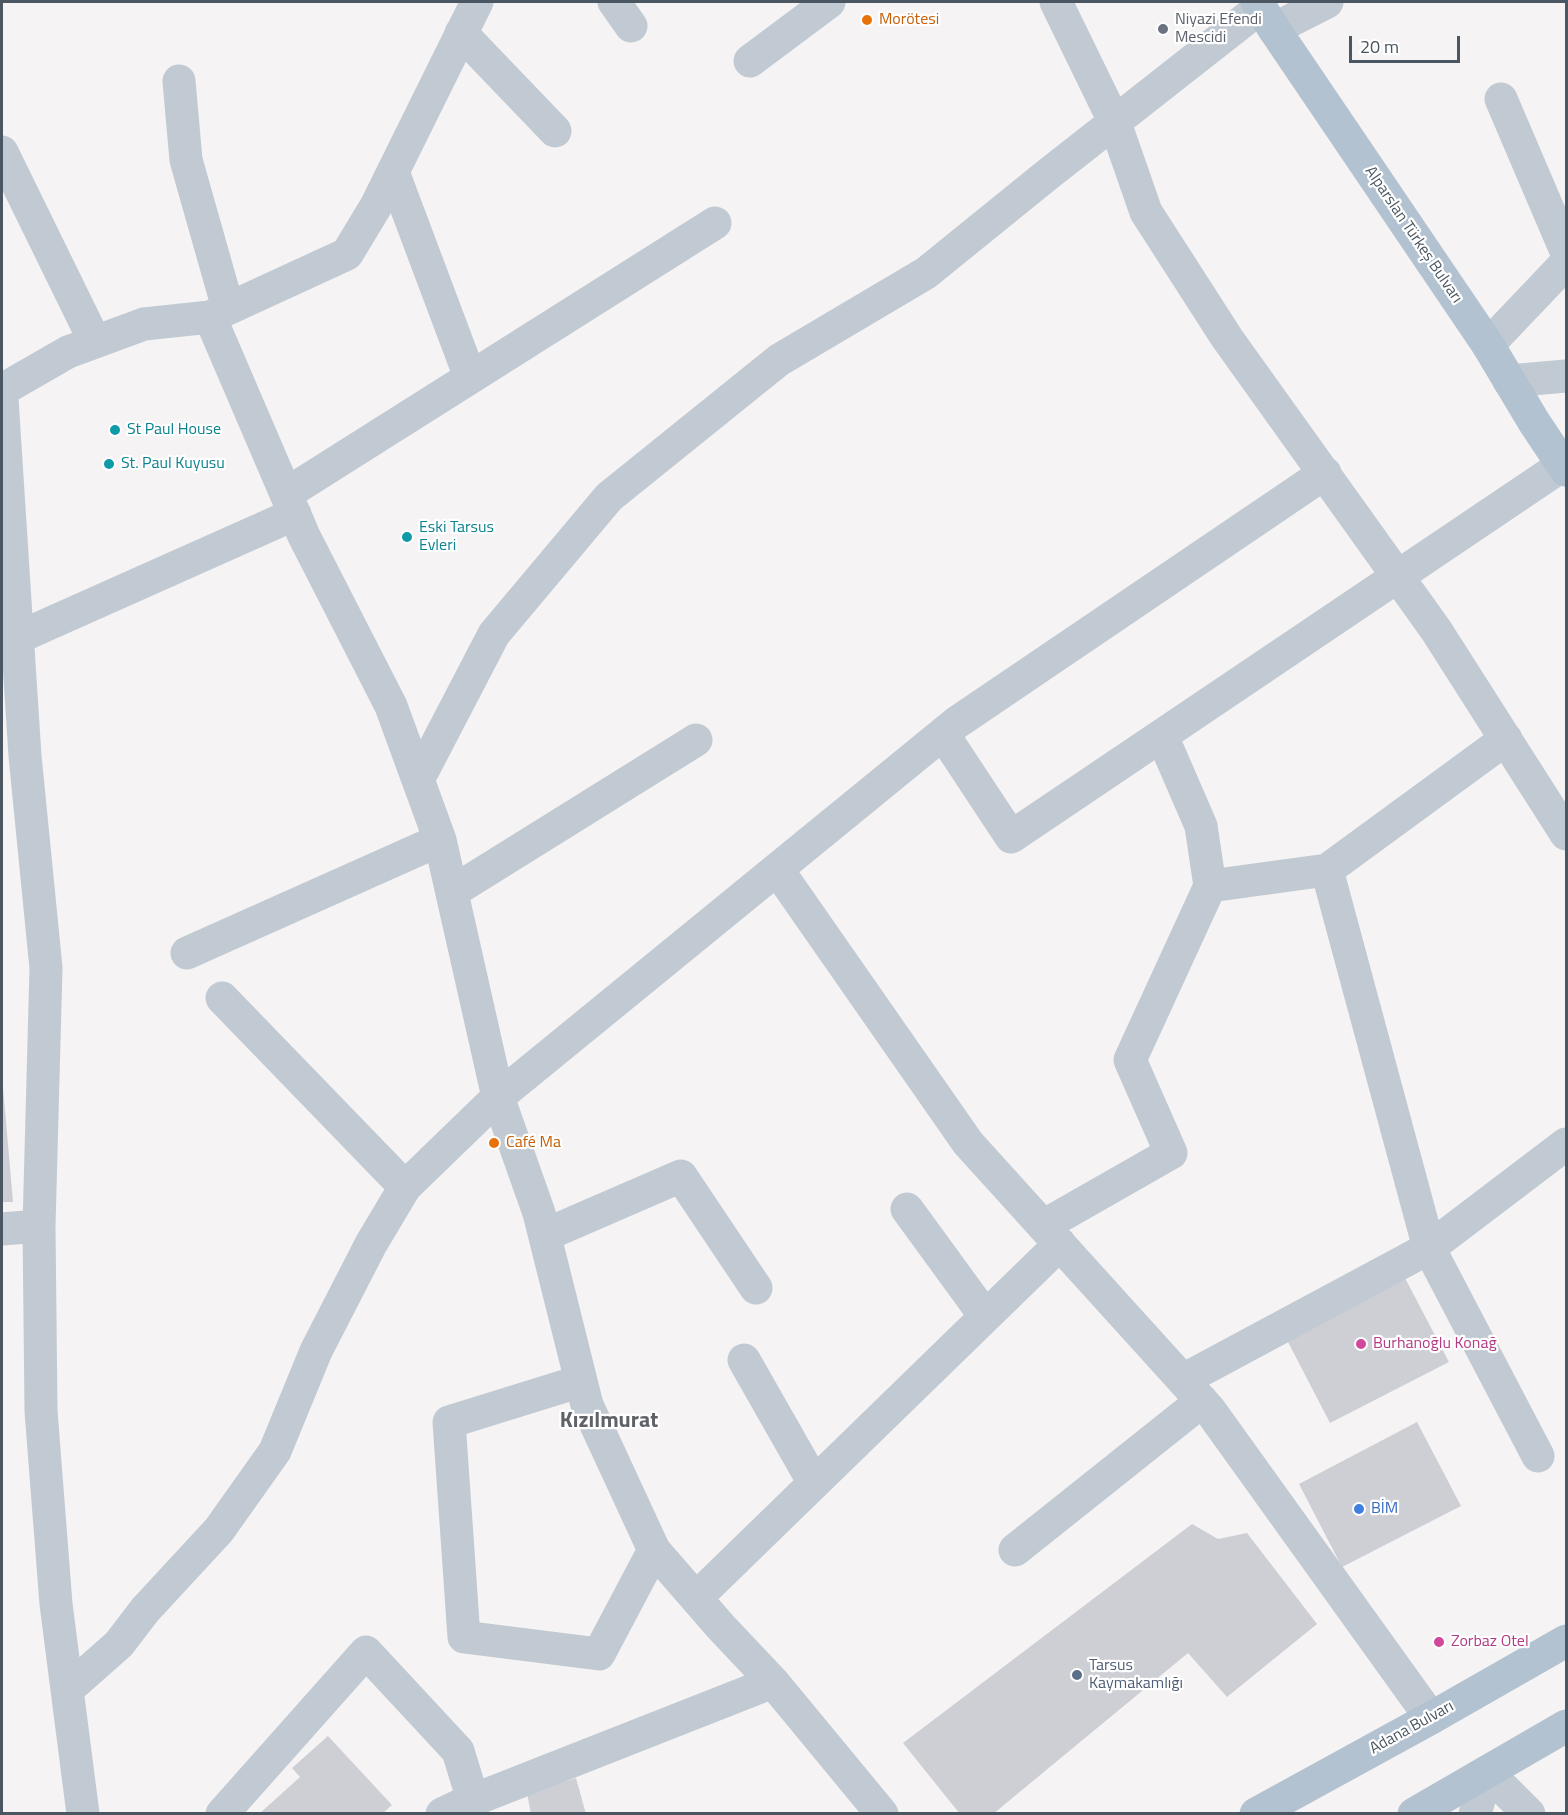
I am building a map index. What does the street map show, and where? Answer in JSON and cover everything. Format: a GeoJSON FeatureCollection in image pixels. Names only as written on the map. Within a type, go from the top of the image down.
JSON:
{"type":"FeatureCollection","features":[{"type":"Feature","properties":{"kind":"main road","name":"Alparslan Türkeş Bulvarı"},"geometry":{"type":"LineString","coordinates":[[1264,13],[1488,345],[1565,467]]}},
{"type":"Feature","properties":{"kind":"main road","name":"Adana Bulvarı"},"geometry":{"type":"LineString","coordinates":[[1256,1814],[1566,1641]]}},
{"type":"Feature","properties":{"kind":"main road"},"geometry":{"type":"LineString","coordinates":[[1413,1814],[1566,1726]]}},
{"type":"Feature","properties":{"kind":"street"},"geometry":{"type":"LineString","coordinates":[[2,390],[68,352],[144,324],[219,312],[346,254],[376,206],[477,2]]}},
{"type":"Feature","properties":{"kind":"street"},"geometry":{"type":"LineString","coordinates":[[750,61],[829,2]]}},
{"type":"Feature","properties":{"kind":"street"},"geometry":{"type":"LineString","coordinates":[[1056,2],[1115,123],[1146,212],[1227,338],[1436,630],[1566,834]]}},
{"type":"Feature","properties":{"kind":"street"},"geometry":{"type":"LineString","coordinates":[[418,780],[494,634],[609,497],[779,360],[926,273],[1047,175],[1264,13],[1327,2]]}},
{"type":"Feature","properties":{"kind":"street"},"geometry":{"type":"LineString","coordinates":[[461,33],[555,131]]}},
{"type":"Feature","properties":{"kind":"street"},"geometry":{"type":"LineString","coordinates":[[179,81],[186,160],[219,312],[290,504],[391,706],[440,840],[498,1097],[539,1213],[588,1405],[654,1550],[773,1682],[882,1814]]}},
{"type":"Feature","properties":{"kind":"street"},"geometry":{"type":"LineString","coordinates":[[1501,99],[1566,251]]}},
{"type":"Feature","properties":{"kind":"street"},"geometry":{"type":"LineString","coordinates":[[2,152],[95,342]]}},
{"type":"Feature","properties":{"kind":"street"},"geometry":{"type":"LineString","coordinates":[[393,172],[470,377]]}},
{"type":"Feature","properties":{"kind":"street"},"geometry":{"type":"LineString","coordinates":[[17,638],[290,504],[470,377],[715,223]]}},
{"type":"Feature","properties":{"kind":"street"},"geometry":{"type":"LineString","coordinates":[[1488,345],[1566,263]]}},
{"type":"Feature","properties":{"kind":"street"},"geometry":{"type":"LineString","coordinates":[[1509,381],[1566,376]]}},
{"type":"Feature","properties":{"kind":"street"},"geometry":{"type":"LineString","coordinates":[[2,399],[17,638],[11,690],[25,756],[46,968],[39,1226],[40,1412],[56,1604],[83,1814]]}},
{"type":"Feature","properties":{"kind":"street"},"geometry":{"type":"LineString","coordinates":[[944,734],[1011,837],[1565,467]]}},
{"type":"Feature","properties":{"kind":"street"},"geometry":{"type":"LineString","coordinates":[[67,1690],[118,1644],[145,1610],[219,1530],[275,1451],[316,1351],[372,1244],[405,1187],[498,1097],[956,723],[1325,473]]}},
{"type":"Feature","properties":{"kind":"street"},"geometry":{"type":"LineString","coordinates":[[696,1598],[986,1316],[1052,1235],[1171,1153],[1130,1060],[1210,886],[1201,826],[1162,735]]}},
{"type":"Feature","properties":{"kind":"street"},"geometry":{"type":"LineString","coordinates":[[1210,886],[1327,870],[1506,739]]}},
{"type":"Feature","properties":{"kind":"street"},"geometry":{"type":"LineString","coordinates":[[452,892],[696,740]]}},
{"type":"Feature","properties":{"kind":"street"},"geometry":{"type":"LineString","coordinates":[[187,953],[440,840]]}},
{"type":"Feature","properties":{"kind":"street"},"geometry":{"type":"LineString","coordinates":[[777,869],[968,1143],[1209,1409],[1431,1718]]}},
{"type":"Feature","properties":{"kind":"street"},"geometry":{"type":"LineString","coordinates":[[1327,870],[1429,1248],[1538,1456]]}},
{"type":"Feature","properties":{"kind":"street"},"geometry":{"type":"LineString","coordinates":[[222,998],[405,1187]]}},
{"type":"Feature","properties":{"kind":"street"},"geometry":{"type":"LineString","coordinates":[[1015,1550],[1192,1390],[1429,1248],[1566,1144]]}},
{"type":"Feature","properties":{"kind":"street"},"geometry":{"type":"LineString","coordinates":[[545,1235],[681,1176],[756,1288]]}},
{"type":"Feature","properties":{"kind":"street"},"geometry":{"type":"LineString","coordinates":[[906,1209],[986,1316]]}},
{"type":"Feature","properties":{"kind":"street"},"geometry":{"type":"LineString","coordinates":[[2,1229],[39,1226]]}},
{"type":"Feature","properties":{"kind":"street"},"geometry":{"type":"LineString","coordinates":[[744,1360],[814,1483]]}},
{"type":"Feature","properties":{"kind":"street"},"geometry":{"type":"LineString","coordinates":[[581,1381],[449,1422],[464,1637],[599,1654],[654,1550]]}},
{"type":"Feature","properties":{"kind":"street"},"geometry":{"type":"LineString","coordinates":[[222,1814],[366,1652],[458,1751],[473,1800]]}},
{"type":"Feature","properties":{"kind":"street"},"geometry":{"type":"LineString","coordinates":[[442,1814],[773,1682]]}},
{"type":"Feature","properties":{"kind":"street"},"geometry":{"type":"LineString","coordinates":[[1475,1814],[1487,1772],[1529,1814]]}},
{"type":"Feature","properties":{"kind":"building"},"geometry":{"type":"Polygon","coordinates":[[[3,1087],[13,1202],[2,1202],[3,1087]]]}},
{"type":"Feature","properties":{"kind":"building"},"geometry":{"type":"Polygon","coordinates":[[[1405,1278],[1449,1362],[1330,1423],[1287,1340],[1405,1278]]]}},
{"type":"Feature","properties":{"kind":"building"},"geometry":{"type":"Polygon","coordinates":[[[1417,1422],[1461,1506],[1342,1567],[1299,1484],[1417,1422]]]}},
{"type":"Feature","properties":{"kind":"building","name":"Tarsus Kaymakamlığı"},"geometry":{"type":"Polygon","coordinates":[[[1192,1524],[1218,1539],[1247,1533],[1317,1624],[1227,1697],[1188,1653],[993,1814],[960,1814],[903,1743],[1192,1524]]]}},
{"type":"Feature","properties":{"kind":"building"},"geometry":{"type":"Polygon","coordinates":[[[328,1736],[392,1805],[382,1814],[259,1814],[300,1777],[292,1768],[328,1736]]]}},
{"type":"Feature","properties":{"kind":"building"},"geometry":{"type":"Polygon","coordinates":[[[576,1778],[586,1814],[531,1814],[527,1793],[576,1778]]]}},
{"type":"Feature","properties":{"kind":"place","name":"Morötesi"},"geometry":{"type":"Point","coordinates":[867,20]}},
{"type":"Feature","properties":{"kind":"place","name":"Niyazi Efendi Mescidi"},"geometry":{"type":"Point","coordinates":[1163,29]}},
{"type":"Feature","properties":{"kind":"place","name":"St Paul House"},"geometry":{"type":"Point","coordinates":[115,430]}},
{"type":"Feature","properties":{"kind":"place","name":"St. Paul Kuyusu"},"geometry":{"type":"Point","coordinates":[109,464]}},
{"type":"Feature","properties":{"kind":"place","name":"Eski Tarsus Evleri"},"geometry":{"type":"Point","coordinates":[407,537]}},
{"type":"Feature","properties":{"kind":"place","name":"Café Ma"},"geometry":{"type":"Point","coordinates":[494,1143]}},
{"type":"Feature","properties":{"kind":"place","name":"Burhanoğlu Konağ"},"geometry":{"type":"Point","coordinates":[1361,1344]}},
{"type":"Feature","properties":{"kind":"place","name":"BİM"},"geometry":{"type":"Point","coordinates":[1359,1509]}},
{"type":"Feature","properties":{"kind":"place","name":"Zorbaz Otel"},"geometry":{"type":"Point","coordinates":[1439,1642]}},
{"type":"Feature","properties":{"kind":"place","name":"Tarsus Kaymakamlığı"},"geometry":{"type":"Point","coordinates":[1077,1675]}},
{"type":"Feature","properties":{"kind":"district","name":"Kızılmurat"},"geometry":{"type":"Point","coordinates":[609,1422]}}]}
